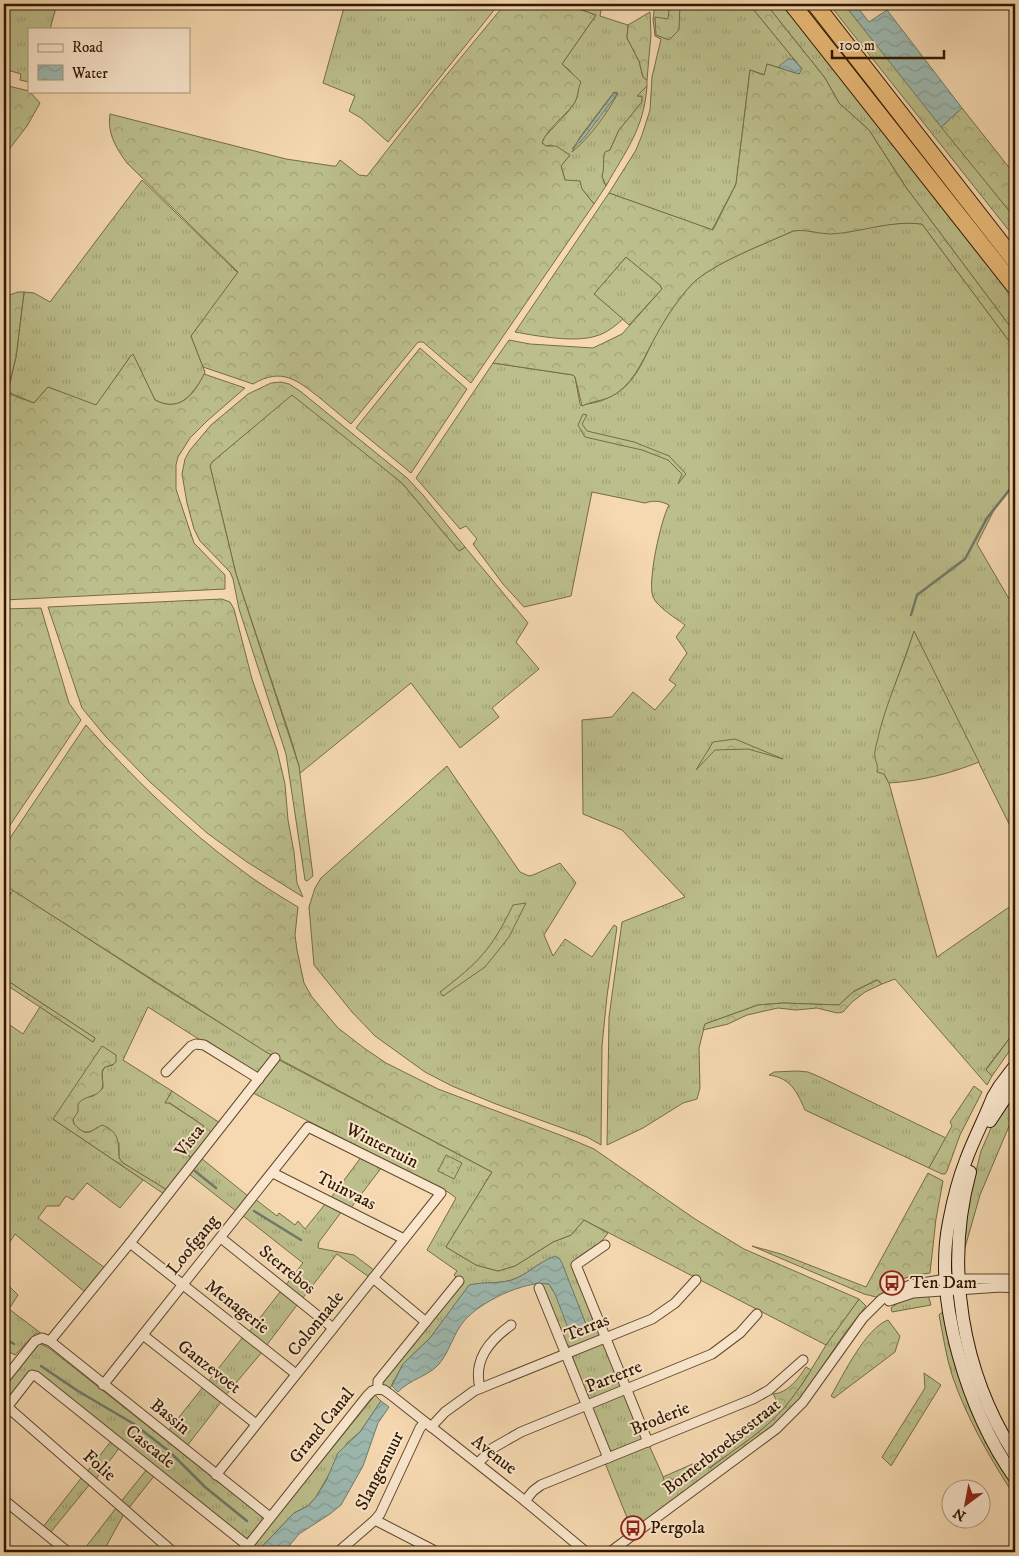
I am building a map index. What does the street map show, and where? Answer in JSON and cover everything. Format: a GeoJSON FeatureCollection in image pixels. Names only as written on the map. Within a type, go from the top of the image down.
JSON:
{"type":"FeatureCollection","features":[{"type":"Feature","properties":{"kind":"highway"},"geometry":{"type":"LineString","coordinates":[[792,4],[1015,287]]}},
{"type":"Feature","properties":{"kind":"highway"},"geometry":{"type":"LineString","coordinates":[[815,4],[1015,261]]}},
{"type":"Feature","properties":{"kind":"main road"},"geometry":{"type":"LineString","coordinates":[[1015,1066],[993,1097],[966,1159],[947,1234],[946,1285],[962,1368],[976,1406],[1000,1456],[1015,1478]]}},
{"type":"Feature","properties":{"kind":"main road"},"geometry":{"type":"LineString","coordinates":[[1015,1083],[991,1120],[972,1164],[966,1187],[959,1240],[960,1284],[967,1338],[982,1391],[999,1428],[1015,1455]]}},
{"type":"Feature","properties":{"kind":"street"},"geometry":{"type":"LineString","coordinates":[[166,1072],[191,1046],[196,1044],[204,1045],[259,1079]]}},
{"type":"Feature","properties":{"kind":"street","name":"Vista"},"geometry":{"type":"LineString","coordinates":[[50,1341],[130,1243],[275,1058]]}},
{"type":"Feature","properties":{"kind":"street","name":"Loofgang"},"geometry":{"type":"LineString","coordinates":[[103,1385],[308,1127]]}},
{"type":"Feature","properties":{"kind":"street","name":"Wintertuin"},"geometry":{"type":"LineString","coordinates":[[308,1127],[441,1193]]}},
{"type":"Feature","properties":{"kind":"street","name":"Tuinvaas"},"geometry":{"type":"LineString","coordinates":[[273,1173],[404,1239]]}},
{"type":"Feature","properties":{"kind":"street","name":"Colonnade"},"geometry":{"type":"LineString","coordinates":[[216,1475],[441,1193]]}},
{"type":"Feature","properties":{"kind":"street","name":"Sterrebos"},"geometry":{"type":"LineString","coordinates":[[221,1238],[333,1328]]}},
{"type":"Feature","properties":{"kind":"street"},"geometry":{"type":"LineString","coordinates":[[130,1243],[182,1284]]}},
{"type":"Feature","properties":{"kind":"street"},"geometry":{"type":"LineString","coordinates":[[605,1245],[576,1265],[648,1442]]}},
{"type":"Feature","properties":{"kind":"street"},"geometry":{"type":"LineString","coordinates":[[373,1278],[426,1322]]}},
{"type":"Feature","properties":{"kind":"street"},"geometry":{"type":"LineString","coordinates":[[960,1284],[1015,1279]]}},
{"type":"Feature","properties":{"kind":"street","name":"Terras"},"geometry":{"type":"LineString","coordinates":[[428,1424],[480,1388],[652,1319],[675,1303],[696,1280]]}},
{"type":"Feature","properties":{"kind":"street","name":"Grand Canal"},"geometry":{"type":"LineString","coordinates":[[245,1549],[367,1396],[372,1390],[378,1389],[378,1381],[459,1281]]}},
{"type":"Feature","properties":{"kind":"street","name":"Menagerie"},"geometry":{"type":"LineString","coordinates":[[182,1284],[296,1374]]}},
{"type":"Feature","properties":{"kind":"street"},"geometry":{"type":"LineString","coordinates":[[960,1284],[1015,1288]]}},
{"type":"Feature","properties":{"kind":"street","name":"Bornerbroeksestraat"},"geometry":{"type":"LineString","coordinates":[[610,1552],[776,1429],[804,1402],[864,1318],[882,1299],[910,1285],[960,1284]]}},
{"type":"Feature","properties":{"kind":"street"},"geometry":{"type":"LineString","coordinates":[[539,1288],[608,1458]]}},
{"type":"Feature","properties":{"kind":"street","name":"Parterre"},"geometry":{"type":"LineString","coordinates":[[478,1463],[493,1448],[520,1432],[712,1354],[740,1333],[757,1314]]}},
{"type":"Feature","properties":{"kind":"street"},"geometry":{"type":"LineString","coordinates":[[480,1388],[477,1377],[480,1359],[496,1336],[511,1325]]}},
{"type":"Feature","properties":{"kind":"street","name":"Ganzevoet"},"geometry":{"type":"LineString","coordinates":[[143,1335],[256,1424]]}},
{"type":"Feature","properties":{"kind":"street"},"geometry":{"type":"LineString","coordinates":[[4,1380],[35,1342],[42,1338],[50,1341]]}},
{"type":"Feature","properties":{"kind":"street","name":"Bassin"},"geometry":{"type":"LineString","coordinates":[[50,1341],[270,1517]]}},
{"type":"Feature","properties":{"kind":"street","name":"Broderie"},"geometry":{"type":"LineString","coordinates":[[525,1501],[541,1485],[753,1399],[769,1390],[792,1372],[803,1360]]}},
{"type":"Feature","properties":{"kind":"street","name":"Cascade"},"geometry":{"type":"LineString","coordinates":[[5,1407],[32,1376],[36,1376],[245,1549]]}},
{"type":"Feature","properties":{"kind":"street","name":"Avenue"},"geometry":{"type":"LineString","coordinates":[[378,1389],[384,1390],[478,1463],[586,1552]]}},
{"type":"Feature","properties":{"kind":"street","name":"Folie"},"geometry":{"type":"LineString","coordinates":[[5,1407],[173,1552]]}},
{"type":"Feature","properties":{"kind":"street","name":"Slangemuur"},"geometry":{"type":"LineString","coordinates":[[338,1552],[375,1520],[420,1428],[428,1424]]}},
{"type":"Feature","properties":{"kind":"street"},"geometry":{"type":"LineString","coordinates":[[4,1500],[68,1552]]}},
{"type":"Feature","properties":{"kind":"street"},"geometry":{"type":"LineString","coordinates":[[375,1520],[438,1552]]}},
{"type":"Feature","properties":{"kind":"green space"},"geometry":{"type":"Polygon","coordinates":[[[4,4],[57,4],[50,28],[28,28],[28,82],[20,80],[21,74],[4,69],[4,4]]]}},
{"type":"Feature","properties":{"kind":"green space"},"geometry":{"type":"Polygon","coordinates":[[[345,4],[499,4],[388,142],[361,118],[349,111],[355,96],[323,83],[345,4]]]}},
{"type":"Feature","properties":{"kind":"green space"},"geometry":{"type":"Polygon","coordinates":[[[505,4],[564,4],[596,15],[562,64],[581,82],[576,99],[570,109],[547,133],[542,143],[546,146],[556,146],[570,155],[561,166],[565,180],[580,181],[582,189],[594,204],[471,383],[423,342],[418,342],[351,424],[312,392],[289,378],[272,376],[253,384],[203,367],[191,336],[238,272],[127,163],[113,140],[109,121],[110,114],[286,159],[333,166],[336,166],[340,160],[359,175],[367,176],[434,90],[505,4]]]}},
{"type":"Feature","properties":{"kind":"green space"},"geometry":{"type":"Polygon","coordinates":[[[564,4],[602,4],[600,16],[628,25],[627,38],[639,61],[643,77],[647,80],[647,86],[637,96],[642,96],[642,102],[619,130],[610,150],[602,176],[606,186],[594,204],[582,189],[565,180],[561,166],[570,155],[551,145],[546,146],[542,143],[546,135],[570,109],[578,95],[576,80],[562,64],[596,15],[564,4]]]}},
{"type":"Feature","properties":{"kind":"green space"},"geometry":{"type":"Polygon","coordinates":[[[655,4],[749,4],[802,69],[799,74],[767,64],[765,75],[750,70],[736,184],[712,230],[609,193],[636,150],[650,110],[652,77],[661,39],[655,36],[653,19],[655,4]]]}},
{"type":"Feature","properties":{"kind":"green space"},"geometry":{"type":"Polygon","coordinates":[[[657,4],[680,4],[679,30],[669,40],[656,35],[655,17],[668,19],[669,10],[656,7],[657,4]]]}},
{"type":"Feature","properties":{"kind":"green space"},"geometry":{"type":"Polygon","coordinates":[[[749,4],[766,4],[825,78],[839,103],[869,130],[905,186],[1015,333],[1015,349],[922,224],[910,223],[832,234],[793,231],[740,254],[713,269],[692,284],[678,301],[664,321],[630,381],[612,396],[582,406],[573,375],[493,363],[509,340],[530,344],[593,348],[622,334],[662,289],[660,285],[626,257],[594,294],[623,319],[611,329],[596,336],[578,339],[515,332],[609,193],[713,230],[736,184],[750,70],[764,75],[767,64],[799,74],[802,69],[749,4]]]}},
{"type":"Feature","properties":{"kind":"green space"},"geometry":{"type":"Polygon","coordinates":[[[766,4],[782,4],[1015,300],[1015,333],[905,186],[869,130],[839,103],[825,78],[766,4]]]}},
{"type":"Feature","properties":{"kind":"green space"},"geometry":{"type":"Polygon","coordinates":[[[829,4],[844,4],[1015,218],[1015,238],[829,4]]]}},
{"type":"Feature","properties":{"kind":"green space"},"geometry":{"type":"Polygon","coordinates":[[[650,12],[651,34],[647,80],[643,77],[639,61],[627,38],[628,25],[650,12]]]}},
{"type":"Feature","properties":{"kind":"green space"},"geometry":{"type":"Polygon","coordinates":[[[4,85],[28,91],[40,103],[27,126],[4,156],[4,85]]]}},
{"type":"Feature","properties":{"kind":"green space"},"geometry":{"type":"Polygon","coordinates":[[[647,86],[638,127],[606,186],[602,176],[605,152],[610,150],[619,130],[642,102],[642,96],[637,96],[647,86]]]}},
{"type":"Feature","properties":{"kind":"green space"},"geometry":{"type":"Polygon","coordinates":[[[614,92],[618,93],[609,109],[592,132],[572,152],[580,137],[614,92]]]}},
{"type":"Feature","properties":{"kind":"green space"},"geometry":{"type":"Polygon","coordinates":[[[962,108],[1015,175],[1015,218],[941,127],[962,108]]]}},
{"type":"Feature","properties":{"kind":"green space"},"geometry":{"type":"Polygon","coordinates":[[[142,180],[238,273],[191,336],[205,372],[204,376],[184,400],[178,403],[164,403],[155,400],[133,355],[96,406],[48,387],[34,403],[8,392],[16,357],[24,292],[34,293],[50,302],[142,180]]]}},
{"type":"Feature","properties":{"kind":"green space"},"geometry":{"type":"Polygon","coordinates":[[[891,224],[922,224],[1015,349],[1015,481],[994,510],[977,544],[1015,609],[1015,836],[914,632],[895,685],[884,774],[889,783],[937,957],[1015,903],[1015,1031],[986,1069],[992,1076],[987,1085],[895,979],[882,984],[877,980],[854,991],[839,1005],[783,1003],[758,1005],[705,1024],[699,1048],[700,1088],[697,1099],[683,1103],[643,1128],[607,1145],[609,1017],[622,922],[685,897],[622,830],[583,814],[582,720],[612,717],[633,692],[655,710],[676,685],[669,680],[687,653],[676,637],[685,625],[655,601],[652,589],[653,565],[662,523],[669,505],[657,501],[645,503],[592,492],[571,596],[524,607],[503,584],[473,544],[477,539],[466,526],[460,529],[416,478],[493,363],[573,375],[582,406],[604,400],[617,393],[631,381],[678,301],[692,284],[713,269],[740,254],[793,231],[834,233],[891,224]]]}},
{"type":"Feature","properties":{"kind":"green space"},"geometry":{"type":"Polygon","coordinates":[[[626,257],[660,285],[662,289],[629,325],[594,294],[626,257]]]}},
{"type":"Feature","properties":{"kind":"green space"},"geometry":{"type":"Polygon","coordinates":[[[24,292],[16,357],[9,385],[4,385],[4,297],[24,292]]]}},
{"type":"Feature","properties":{"kind":"green space"},"geometry":{"type":"Polygon","coordinates":[[[420,348],[467,389],[411,473],[356,428],[420,348]]]}},
{"type":"Feature","properties":{"kind":"green space"},"geometry":{"type":"Polygon","coordinates":[[[133,354],[155,400],[164,403],[178,403],[185,400],[195,389],[204,374],[245,388],[190,438],[178,457],[176,465],[176,489],[194,543],[225,575],[225,589],[4,600],[4,392],[34,403],[48,387],[96,405],[133,354]]]}},
{"type":"Feature","properties":{"kind":"green space"},"geometry":{"type":"Polygon","coordinates":[[[281,382],[289,384],[300,391],[407,478],[465,547],[459,551],[402,483],[292,395],[212,462],[210,466],[236,574],[299,766],[313,876],[307,881],[305,880],[286,754],[239,609],[233,579],[230,572],[200,541],[194,529],[182,474],[185,459],[190,450],[211,425],[248,394],[271,383],[281,382]]]}},
{"type":"Feature","properties":{"kind":"green space"},"geometry":{"type":"Polygon","coordinates":[[[291,395],[296,396],[402,483],[459,551],[465,547],[528,623],[516,642],[539,669],[492,708],[499,717],[460,748],[411,683],[299,774],[299,766],[290,736],[236,574],[210,466],[212,462],[291,395]]]}},
{"type":"Feature","properties":{"kind":"green space"},"geometry":{"type":"Polygon","coordinates":[[[583,414],[587,415],[582,424],[587,431],[634,442],[669,456],[686,474],[678,484],[682,474],[668,460],[642,450],[585,437],[578,425],[583,414]]]}},
{"type":"Feature","properties":{"kind":"green space"},"geometry":{"type":"Polygon","coordinates":[[[222,599],[230,602],[234,609],[252,679],[277,750],[285,784],[297,883],[303,897],[247,862],[207,833],[150,782],[106,737],[82,708],[48,607],[222,599]]]}},
{"type":"Feature","properties":{"kind":"green space"},"geometry":{"type":"Polygon","coordinates":[[[41,608],[69,703],[81,720],[4,834],[4,609],[41,608]]]}},
{"type":"Feature","properties":{"kind":"green space"},"geometry":{"type":"Polygon","coordinates":[[[914,631],[979,762],[935,776],[889,783],[884,774],[877,772],[875,750],[880,728],[914,631]]]}},
{"type":"Feature","properties":{"kind":"green space"},"geometry":{"type":"Polygon","coordinates":[[[86,725],[140,783],[199,837],[254,879],[298,907],[295,935],[304,983],[312,997],[338,1028],[386,1063],[438,1089],[594,1149],[695,1219],[744,1249],[859,1299],[826,1345],[584,1220],[571,1235],[553,1242],[515,1266],[498,1271],[476,1265],[446,1247],[492,1172],[266,1052],[6,886],[4,889],[4,847],[86,725]]]}},
{"type":"Feature","properties":{"kind":"green space"},"geometry":{"type":"Polygon","coordinates":[[[735,739],[783,759],[748,749],[715,750],[696,770],[713,742],[735,739]]]}},
{"type":"Feature","properties":{"kind":"green space"},"geometry":{"type":"Polygon","coordinates":[[[447,766],[520,872],[529,876],[560,863],[576,883],[544,935],[553,956],[565,939],[592,957],[614,925],[617,927],[602,1046],[601,1145],[587,1137],[452,1086],[425,1072],[375,1036],[352,1012],[314,965],[309,907],[315,888],[321,878],[447,766]],[[505,922],[490,948],[467,971],[485,967],[505,922]]]}},
{"type":"Feature","properties":{"kind":"green space"},"geometry":{"type":"Polygon","coordinates":[[[13,890],[273,1056],[257,1076],[148,1007],[123,1060],[172,1091],[166,1102],[204,1126],[185,1153],[192,1158],[167,1190],[123,1163],[119,1158],[119,1143],[98,1127],[85,1132],[74,1124],[73,1119],[78,1104],[84,1098],[93,1096],[103,1088],[102,1072],[105,1067],[113,1065],[116,1055],[53,1119],[143,1180],[120,1208],[87,1183],[73,1200],[66,1196],[59,1206],[47,1206],[38,1218],[105,1268],[85,1292],[15,1234],[4,1251],[4,1021],[23,1034],[40,1007],[93,1042],[95,1038],[11,983],[8,986],[4,982],[4,903],[13,890]]]}},
{"type":"Feature","properties":{"kind":"green space"},"geometry":{"type":"Polygon","coordinates":[[[526,903],[509,937],[485,967],[443,996],[440,992],[474,963],[491,944],[513,905],[526,903]]]}},
{"type":"Feature","properties":{"kind":"green space"},"geometry":{"type":"Polygon","coordinates":[[[877,980],[882,984],[865,992],[843,1012],[837,1013],[817,1008],[796,1010],[778,1008],[747,1015],[728,1024],[703,1030],[705,1024],[758,1005],[783,1003],[839,1005],[853,992],[877,980]]]}},
{"type":"Feature","properties":{"kind":"green space"},"geometry":{"type":"Polygon","coordinates":[[[11,983],[95,1038],[93,1042],[8,986],[11,983]]]}},
{"type":"Feature","properties":{"kind":"green space"},"geometry":{"type":"Polygon","coordinates":[[[1015,1031],[1015,1043],[992,1076],[986,1070],[1015,1031]]]}},
{"type":"Feature","properties":{"kind":"green space"},"geometry":{"type":"Polygon","coordinates":[[[102,1046],[116,1055],[116,1062],[103,1069],[103,1085],[99,1093],[84,1099],[78,1104],[78,1112],[73,1119],[74,1124],[85,1132],[90,1132],[102,1125],[112,1131],[117,1138],[119,1158],[123,1163],[167,1190],[164,1194],[53,1119],[102,1046]]]}},
{"type":"Feature","properties":{"kind":"green space"},"geometry":{"type":"Polygon","coordinates":[[[279,1060],[492,1172],[446,1247],[476,1265],[498,1271],[515,1266],[553,1242],[571,1235],[584,1220],[608,1233],[599,1243],[573,1263],[599,1334],[598,1336],[571,1347],[565,1343],[541,1283],[549,1284],[555,1294],[588,1333],[559,1258],[552,1259],[511,1280],[469,1286],[430,1338],[403,1364],[389,1390],[382,1384],[462,1282],[454,1275],[457,1271],[427,1250],[456,1198],[448,1192],[253,1093],[279,1060]]]}},
{"type":"Feature","properties":{"kind":"green space"},"geometry":{"type":"Polygon","coordinates":[[[774,1072],[808,1072],[820,1077],[946,1138],[929,1168],[805,1110],[796,1092],[788,1083],[783,1079],[769,1075],[774,1072]]]}},
{"type":"Feature","properties":{"kind":"green space"},"geometry":{"type":"Polygon","coordinates":[[[974,1086],[982,1092],[960,1135],[947,1171],[945,1174],[942,1174],[929,1168],[952,1126],[950,1122],[974,1086]]]}},
{"type":"Feature","properties":{"kind":"green space"},"geometry":{"type":"Polygon","coordinates":[[[1015,1087],[1015,1112],[980,1195],[964,1251],[966,1212],[981,1151],[998,1112],[1015,1087]]]}},
{"type":"Feature","properties":{"kind":"green space"},"geometry":{"type":"Polygon","coordinates":[[[172,1091],[220,1123],[192,1158],[185,1153],[204,1126],[170,1103],[165,1103],[172,1091]]]}},
{"type":"Feature","properties":{"kind":"green space"},"geometry":{"type":"Polygon","coordinates":[[[446,1155],[462,1163],[454,1179],[438,1171],[446,1155]]]}},
{"type":"Feature","properties":{"kind":"green space"},"geometry":{"type":"Polygon","coordinates":[[[362,1156],[382,1167],[350,1209],[330,1199],[362,1156]]]}},
{"type":"Feature","properties":{"kind":"green space"},"geometry":{"type":"Polygon","coordinates":[[[201,1158],[248,1196],[236,1211],[189,1174],[201,1158]]]}},
{"type":"Feature","properties":{"kind":"green space"},"geometry":{"type":"Polygon","coordinates":[[[928,1173],[943,1181],[936,1219],[930,1273],[911,1276],[891,1283],[885,1294],[876,1297],[864,1294],[752,1246],[781,1254],[866,1287],[928,1173]]]}},
{"type":"Feature","properties":{"kind":"green space"},"geometry":{"type":"Polygon","coordinates":[[[255,1199],[277,1216],[279,1213],[295,1225],[298,1221],[305,1229],[326,1203],[342,1211],[319,1242],[318,1248],[354,1255],[374,1270],[369,1277],[337,1254],[302,1299],[285,1286],[303,1263],[242,1215],[255,1199]]]}},
{"type":"Feature","properties":{"kind":"green space"},"geometry":{"type":"Polygon","coordinates":[[[4,1272],[8,1285],[18,1295],[9,1309],[42,1334],[35,1334],[15,1355],[4,1349],[4,1272]]]}},
{"type":"Feature","properties":{"kind":"green space"},"geometry":{"type":"Polygon","coordinates":[[[280,1292],[297,1305],[266,1346],[249,1332],[280,1292]]]}},
{"type":"Feature","properties":{"kind":"green space"},"geometry":{"type":"Polygon","coordinates":[[[928,1295],[931,1305],[892,1312],[891,1308],[908,1296],[928,1295]]]}},
{"type":"Feature","properties":{"kind":"green space"},"geometry":{"type":"Polygon","coordinates":[[[859,1299],[866,1306],[845,1333],[803,1395],[781,1421],[632,1530],[605,1463],[649,1445],[666,1483],[707,1463],[710,1468],[761,1430],[784,1408],[859,1299]]]}},
{"type":"Feature","properties":{"kind":"green space"},"geometry":{"type":"Polygon","coordinates":[[[947,1313],[1006,1472],[1015,1486],[1015,1497],[980,1438],[958,1391],[946,1353],[939,1315],[947,1313]]]}},
{"type":"Feature","properties":{"kind":"green space"},"geometry":{"type":"Polygon","coordinates":[[[888,1320],[900,1336],[895,1352],[834,1398],[831,1396],[863,1342],[872,1332],[888,1320]]]}},
{"type":"Feature","properties":{"kind":"green space"},"geometry":{"type":"Polygon","coordinates":[[[243,1337],[262,1352],[225,1396],[207,1383],[243,1337]]]}},
{"type":"Feature","properties":{"kind":"green space"},"geometry":{"type":"Polygon","coordinates":[[[603,1343],[621,1385],[618,1389],[590,1399],[587,1397],[572,1355],[603,1343]]]}},
{"type":"Feature","properties":{"kind":"green space"},"geometry":{"type":"Polygon","coordinates":[[[38,1344],[49,1348],[264,1518],[247,1539],[38,1373],[7,1403],[4,1400],[4,1386],[38,1344]]]}},
{"type":"Feature","properties":{"kind":"green space"},"geometry":{"type":"Polygon","coordinates":[[[806,1367],[811,1370],[795,1394],[776,1417],[758,1433],[709,1468],[707,1463],[665,1483],[663,1477],[715,1454],[758,1421],[778,1403],[773,1394],[788,1388],[796,1381],[806,1367]]]}},
{"type":"Feature","properties":{"kind":"green space"},"geometry":{"type":"Polygon","coordinates":[[[924,1373],[941,1385],[891,1466],[882,1457],[925,1388],[924,1373]]]}},
{"type":"Feature","properties":{"kind":"green space"},"geometry":{"type":"Polygon","coordinates":[[[203,1387],[221,1402],[187,1446],[168,1431],[203,1387]]]}},
{"type":"Feature","properties":{"kind":"green space"},"geometry":{"type":"Polygon","coordinates":[[[375,1395],[381,1401],[360,1432],[347,1443],[316,1497],[308,1506],[294,1513],[257,1552],[248,1552],[375,1395]]]}},
{"type":"Feature","properties":{"kind":"green space"},"geometry":{"type":"Polygon","coordinates":[[[622,1395],[625,1396],[643,1436],[641,1441],[613,1452],[608,1448],[592,1409],[594,1406],[622,1395]]]}},
{"type":"Feature","properties":{"kind":"green space"},"geometry":{"type":"Polygon","coordinates":[[[112,1440],[120,1447],[95,1480],[86,1473],[112,1440]]]}},
{"type":"Feature","properties":{"kind":"green space"},"geometry":{"type":"Polygon","coordinates":[[[147,1469],[155,1475],[128,1509],[120,1503],[147,1469]]]}},
{"type":"Feature","properties":{"kind":"green space"},"geometry":{"type":"Polygon","coordinates":[[[82,1477],[90,1484],[50,1533],[43,1527],[82,1477]]]}},
{"type":"Feature","properties":{"kind":"green space"},"geometry":{"type":"Polygon","coordinates":[[[116,1508],[124,1514],[103,1552],[82,1552],[116,1508]]]}},
{"type":"Feature","properties":{"kind":"water"},"geometry":{"type":"Polygon","coordinates":[[[844,4],[855,4],[869,22],[887,10],[962,108],[941,127],[844,4]]]}},
{"type":"Feature","properties":{"kind":"water"},"geometry":{"type":"Polygon","coordinates":[[[788,59],[793,59],[802,69],[799,74],[780,68],[779,66],[788,59]]]}},
{"type":"Feature","properties":{"kind":"water"},"geometry":{"type":"Polygon","coordinates":[[[614,93],[617,94],[584,138],[572,149],[614,93]]]}},
{"type":"Feature","properties":{"kind":"water"},"geometry":{"type":"Polygon","coordinates":[[[555,1256],[562,1263],[588,1333],[575,1339],[571,1336],[555,1294],[549,1284],[528,1285],[503,1294],[471,1314],[460,1326],[446,1354],[435,1368],[398,1392],[392,1386],[403,1364],[430,1338],[469,1285],[511,1280],[522,1276],[555,1256]]]}},
{"type":"Feature","properties":{"kind":"water"},"geometry":{"type":"Polygon","coordinates":[[[381,1401],[389,1407],[378,1423],[363,1466],[341,1505],[299,1534],[284,1552],[257,1552],[294,1513],[308,1506],[316,1497],[326,1481],[338,1453],[360,1432],[381,1401]]]}},
{"type":"Feature","properties":{"kind":"waterway"},"geometry":{"type":"LineString","coordinates":[[911,615],[917,595],[965,559],[987,518],[1015,483]]}},
{"type":"Feature","properties":{"kind":"waterway"},"geometry":{"type":"LineString","coordinates":[[195,1171],[216,1188]]}},
{"type":"Feature","properties":{"kind":"waterway"},"geometry":{"type":"LineString","coordinates":[[254,1211],[301,1240]]}},
{"type":"Feature","properties":{"kind":"waterway"},"geometry":{"type":"LineString","coordinates":[[4,1338],[14,1344]]}},
{"type":"Feature","properties":{"kind":"waterway"},"geometry":{"type":"LineString","coordinates":[[41,1366],[78,1391],[134,1424],[170,1452],[205,1487],[247,1521]]}},
{"type":"Feature","properties":{"kind":"place","name":"Ten Dam"},"geometry":{"type":"Point","coordinates":[892,1283]}},
{"type":"Feature","properties":{"kind":"place","name":"Pergola"},"geometry":{"type":"Point","coordinates":[633,1528]}}]}
